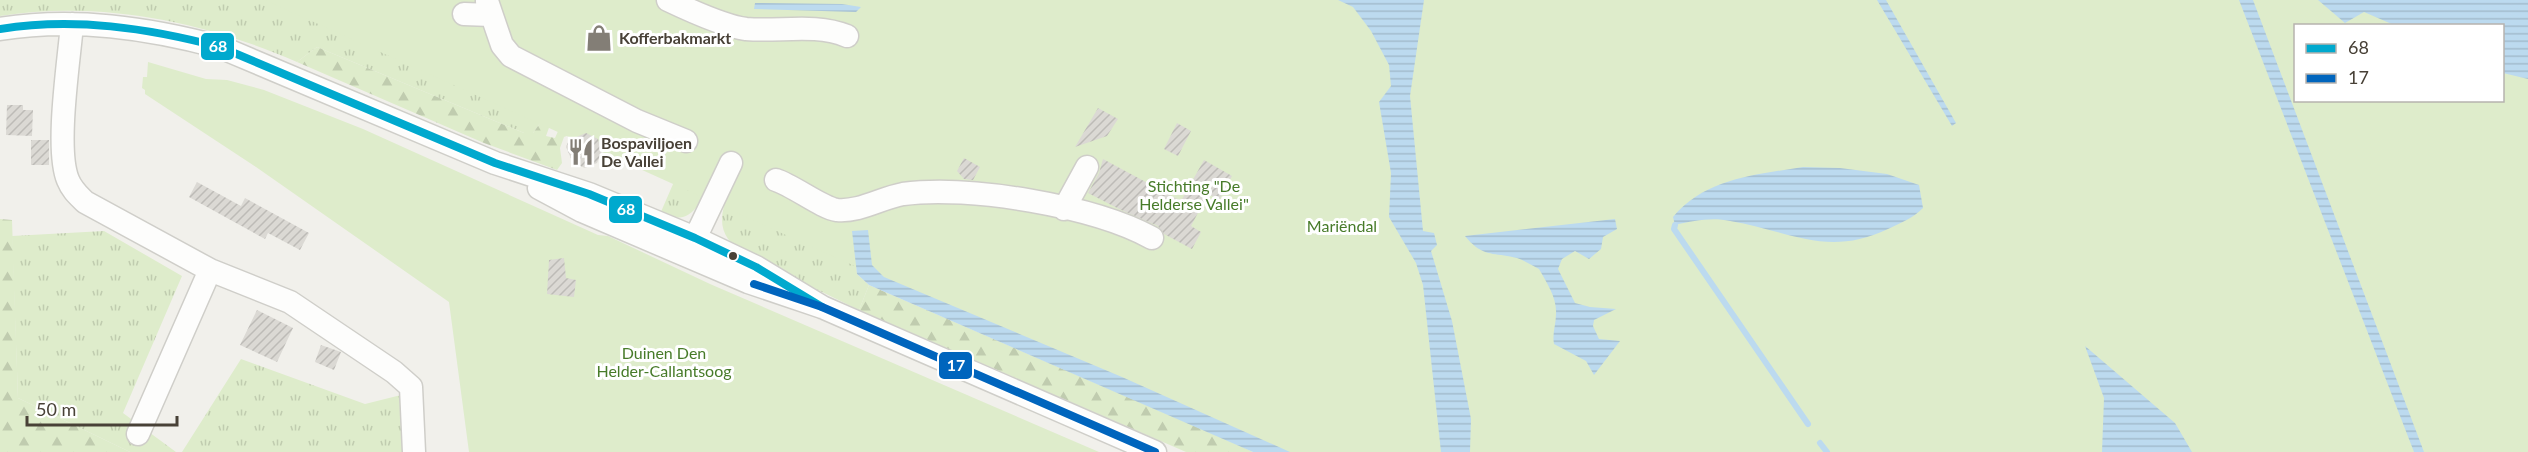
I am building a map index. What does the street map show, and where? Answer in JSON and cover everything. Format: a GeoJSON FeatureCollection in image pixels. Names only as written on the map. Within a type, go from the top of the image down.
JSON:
{"type":"FeatureCollection","features":[{"type":"Feature","properties":{"kind":"street"},"geometry":{"type":"LineString","coordinates":[[668,0],[693,13],[744,29],[830,29],[847,36]]}},
{"type":"Feature","properties":{"kind":"street"},"geometry":{"type":"LineString","coordinates":[[464,14],[489,8],[502,45],[511,56],[637,121],[686,141]]}},
{"type":"Feature","properties":{"kind":"street"},"geometry":{"type":"LineString","coordinates":[[72,24],[62,153],[68,178],[75,193],[85,202],[210,270],[290,302],[403,380],[411,387],[414,452]]}},
{"type":"Feature","properties":{"kind":"street"},"geometry":{"type":"LineString","coordinates":[[0,30],[72,24],[98,25],[176,36],[220,47],[495,163],[582,212],[691,247],[748,282],[822,308],[1155,452]]}},
{"type":"Feature","properties":{"kind":"street"},"geometry":{"type":"LineString","coordinates":[[691,247],[731,163]]}},
{"type":"Feature","properties":{"kind":"street"},"geometry":{"type":"LineString","coordinates":[[1064,208],[1088,167]]}},
{"type":"Feature","properties":{"kind":"street"},"geometry":{"type":"LineString","coordinates":[[776,180],[834,210],[851,210],[902,194],[953,192],[996,195],[1064,208],[1136,229],[1152,238]]}},
{"type":"Feature","properties":{"kind":"street"},"geometry":{"type":"LineString","coordinates":[[138,434],[210,270]]}},
{"type":"Feature","properties":{"kind":"green space"},"geometry":{"type":"Polygon","coordinates":[[[0,0],[411,0],[543,119],[533,133],[524,133],[317,47],[297,62],[226,36],[152,18],[76,11],[0,16],[0,0]]]}},
{"type":"Feature","properties":{"kind":"green space","name":"Mariëndal"},"geometry":{"type":"Polygon","coordinates":[[[265,0],[2528,0],[2528,452],[1267,452],[265,0]]]}},
{"type":"Feature","properties":{"kind":"green space"},"geometry":{"type":"Polygon","coordinates":[[[317,47],[524,133],[533,133],[543,119],[554,114],[546,136],[555,138],[563,120],[572,134],[564,137],[560,148],[562,163],[557,170],[484,143],[297,62],[317,47]]]}},
{"type":"Feature","properties":{"kind":"green space","name":"Duinen Den Helder-Callantsoog"},"geometry":{"type":"Polygon","coordinates":[[[148,62],[206,79],[227,80],[264,90],[363,129],[598,235],[608,236],[710,284],[1099,452],[469,452],[449,302],[256,167],[145,94],[142,88],[143,77],[147,77],[148,62]]]}},
{"type":"Feature","properties":{"kind":"green space"},"geometry":{"type":"Polygon","coordinates":[[[687,152],[711,179],[703,197],[693,211],[680,218],[660,214],[687,152]]]}},
{"type":"Feature","properties":{"kind":"green space"},"geometry":{"type":"Polygon","coordinates":[[[724,206],[856,259],[857,274],[869,285],[859,310],[744,254],[732,244],[725,234],[722,221],[724,206]]]}},
{"type":"Feature","properties":{"kind":"green space"},"geometry":{"type":"Polygon","coordinates":[[[0,219],[12,220],[18,398],[130,452],[0,452],[0,219]]]}},
{"type":"Feature","properties":{"kind":"green space"},"geometry":{"type":"Polygon","coordinates":[[[104,231],[182,276],[123,413],[176,452],[130,452],[18,398],[12,236],[104,231]]]}},
{"type":"Feature","properties":{"kind":"green space"},"geometry":{"type":"Polygon","coordinates":[[[869,285],[1253,452],[1186,452],[859,310],[869,285]]]}},
{"type":"Feature","properties":{"kind":"green space"},"geometry":{"type":"Polygon","coordinates":[[[241,359],[365,404],[401,395],[406,452],[182,452],[241,359]]]}},
{"type":"Feature","properties":{"kind":"water"},"geometry":{"type":"Polygon","coordinates":[[[1338,0],[1424,0],[1410,96],[1423,231],[1434,233],[1437,245],[1431,251],[1452,321],[1471,419],[1470,452],[1441,452],[1423,285],[1416,263],[1389,217],[1391,173],[1379,102],[1391,86],[1389,65],[1371,31],[1353,7],[1338,0]]]}},
{"type":"Feature","properties":{"kind":"water"},"geometry":{"type":"Polygon","coordinates":[[[1877,0],[1886,0],[1956,123],[1952,126],[1877,0]]]}},
{"type":"Feature","properties":{"kind":"water"},"geometry":{"type":"Polygon","coordinates":[[[2239,0],[2253,0],[2424,452],[2414,452],[2239,0]]]}},
{"type":"Feature","properties":{"kind":"water"},"geometry":{"type":"Polygon","coordinates":[[[2318,0],[2528,0],[2528,79],[2504,73],[2504,24],[2392,24],[2364,12],[2345,23],[2318,0]]]}},
{"type":"Feature","properties":{"kind":"water"},"geometry":{"type":"Polygon","coordinates":[[[755,3],[842,4],[861,7],[856,12],[754,9],[755,3]]]}},
{"type":"Feature","properties":{"kind":"water"},"geometry":{"type":"Polygon","coordinates":[[[1803,167],[1840,168],[1887,174],[1919,185],[1923,208],[1888,229],[1846,241],[1809,240],[1752,225],[1716,219],[1675,225],[1673,217],[1686,204],[1716,186],[1749,176],[1803,167]]]}},
{"type":"Feature","properties":{"kind":"water"},"geometry":{"type":"Polygon","coordinates":[[[1615,219],[1617,229],[1603,237],[1601,249],[1589,259],[1575,251],[1562,259],[1558,269],[1575,303],[1616,309],[1594,320],[1593,326],[1599,339],[1620,341],[1594,375],[1586,361],[1554,344],[1555,302],[1539,269],[1517,258],[1483,251],[1465,236],[1615,219]]]}},
{"type":"Feature","properties":{"kind":"water"},"geometry":{"type":"Polygon","coordinates":[[[868,230],[872,265],[884,277],[1122,377],[1290,452],[1253,452],[869,285],[857,274],[852,231],[868,230]]]}},
{"type":"Feature","properties":{"kind":"water"},"geometry":{"type":"Polygon","coordinates":[[[2085,346],[2175,423],[2192,452],[2102,452],[2104,398],[2085,346]]]}},
{"type":"Feature","properties":{"kind":"building"},"geometry":{"type":"Polygon","coordinates":[[[7,105],[23,105],[23,110],[33,110],[32,136],[6,135],[7,105]]]}},
{"type":"Feature","properties":{"kind":"building"},"geometry":{"type":"Polygon","coordinates":[[[1098,108],[1118,119],[1107,136],[1075,147],[1098,108]]]}},
{"type":"Feature","properties":{"kind":"building"},"geometry":{"type":"Polygon","coordinates":[[[1177,123],[1191,131],[1178,156],[1164,149],[1177,123]]]}},
{"type":"Feature","properties":{"kind":"building"},"geometry":{"type":"Polygon","coordinates":[[[586,133],[598,139],[602,151],[597,163],[585,168],[573,163],[566,147],[569,140],[586,133]]]}},
{"type":"Feature","properties":{"kind":"building"},"geometry":{"type":"Polygon","coordinates":[[[31,140],[49,140],[49,165],[31,165],[31,140]]]}},
{"type":"Feature","properties":{"kind":"building"},"geometry":{"type":"Polygon","coordinates":[[[964,158],[980,167],[973,180],[964,179],[957,171],[964,158]]]}},
{"type":"Feature","properties":{"kind":"building"},"geometry":{"type":"Polygon","coordinates":[[[1103,159],[1181,201],[1204,160],[1232,176],[1219,200],[1208,194],[1191,226],[1201,232],[1192,249],[1164,234],[1158,226],[1088,193],[1099,173],[1103,159]]]}},
{"type":"Feature","properties":{"kind":"building"},"geometry":{"type":"Polygon","coordinates":[[[197,182],[241,206],[245,198],[309,233],[300,250],[268,233],[265,239],[189,197],[197,182]]]}},
{"type":"Feature","properties":{"kind":"building"},"geometry":{"type":"Polygon","coordinates":[[[564,258],[566,278],[576,280],[574,297],[547,294],[549,260],[564,258]]]}},
{"type":"Feature","properties":{"kind":"building"},"geometry":{"type":"Polygon","coordinates":[[[257,310],[293,328],[277,362],[240,345],[257,310]]]}},
{"type":"Feature","properties":{"kind":"building"},"geometry":{"type":"Polygon","coordinates":[[[321,345],[341,352],[334,370],[315,362],[321,345]]]}},
{"type":"Feature","properties":{"kind":"waterway"},"geometry":{"type":"LineString","coordinates":[[1675,225],[1674,229],[1808,424]]}},
{"type":"Feature","properties":{"kind":"waterway"},"geometry":{"type":"LineString","coordinates":[[1820,443],[1827,452]]}},
{"type":"Feature","properties":{"kind":"transit line","name":"68"},"geometry":{"type":"LineString","coordinates":[[0,29],[55,24],[111,26],[166,34],[220,47],[495,163],[589,194],[695,238],[756,267],[822,307]]}},
{"type":"Feature","properties":{"kind":"transit line","name":"17"},"geometry":{"type":"LineString","coordinates":[[754,284],[822,307],[1155,452]]}},
{"type":"Feature","properties":{"kind":"place","name":"Kofferbakmarkt"},"geometry":{"type":"Point","coordinates":[599,38]}},
{"type":"Feature","properties":{"kind":"place","name":"Bospaviljoen De Vallei"},"geometry":{"type":"Point","coordinates":[581,152]}},
{"type":"Feature","properties":{"kind":"park label","name":"Stichting \"De Helderse Vallei\""},"geometry":{"type":"Point","coordinates":[1194,195]}}]}
